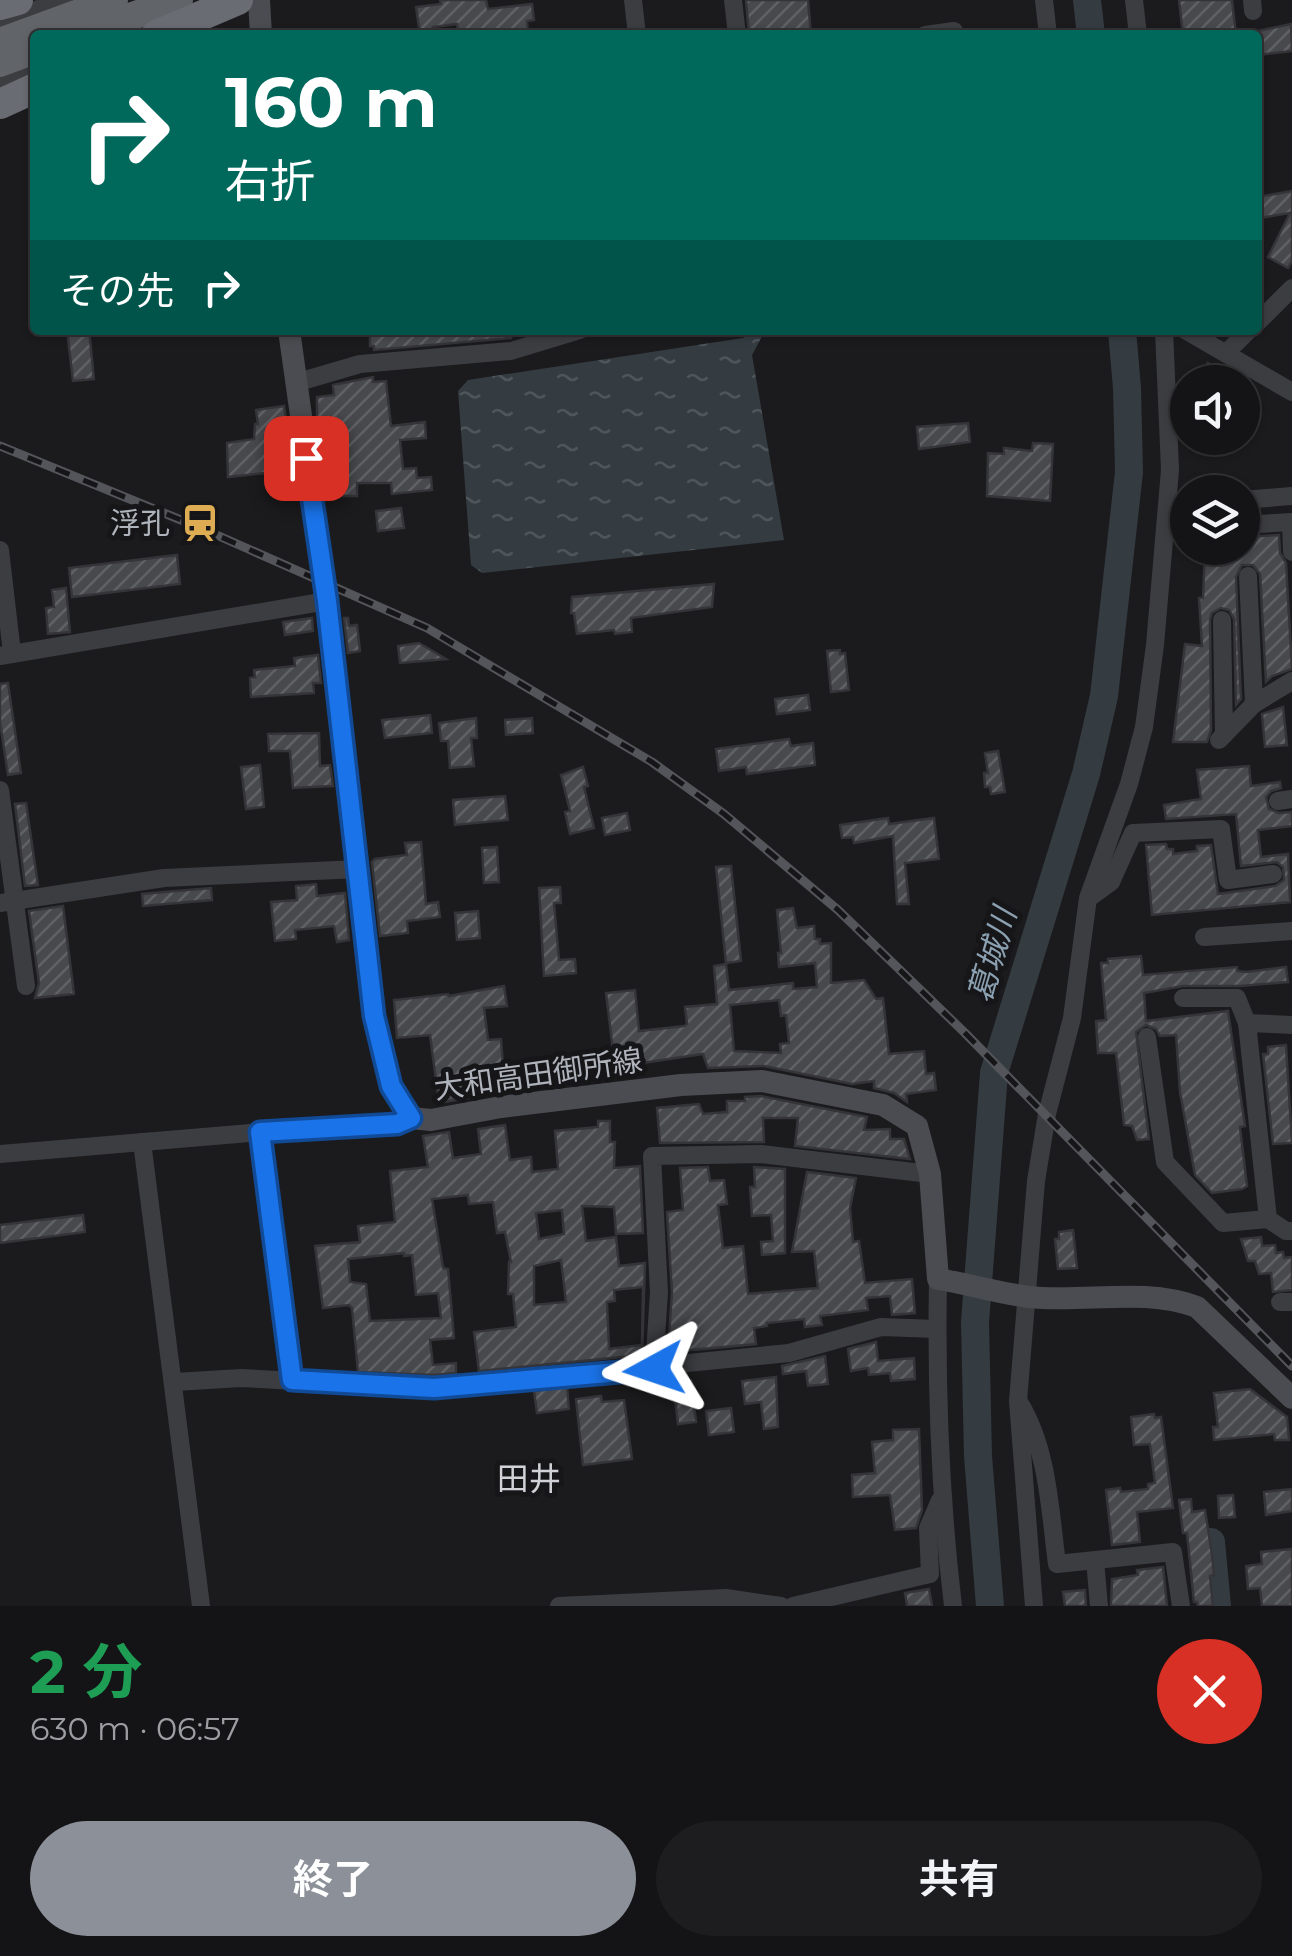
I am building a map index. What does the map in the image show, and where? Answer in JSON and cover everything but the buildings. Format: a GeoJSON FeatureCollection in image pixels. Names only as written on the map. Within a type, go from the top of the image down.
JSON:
{"type":"FeatureCollection","features":[{"type":"Feature","properties":{"kind":"highway"},"geometry":{"type":"LineString","coordinates":[[0,7],[22,0]]}},
{"type":"Feature","properties":{"kind":"highway"},"geometry":{"type":"LineString","coordinates":[[33,30],[114,0]]}},
{"type":"Feature","properties":{"kind":"highway"},"geometry":{"type":"LineString","coordinates":[[91,30],[178,0]]}},
{"type":"Feature","properties":{"kind":"highway"},"geometry":{"type":"LineString","coordinates":[[171,30],[252,4]]}},
{"type":"Feature","properties":{"kind":"highway"},"geometry":{"type":"LineString","coordinates":[[0,42],[30,31]]}},
{"type":"Feature","properties":{"kind":"highway"},"geometry":{"type":"LineString","coordinates":[[0,64],[30,52]]}},
{"type":"Feature","properties":{"kind":"highway"},"geometry":{"type":"LineString","coordinates":[[0,104],[30,92]]}},
{"type":"Feature","properties":{"kind":"main road"},"geometry":{"type":"LineString","coordinates":[[252,4],[260,30]]}},
{"type":"Feature","properties":{"kind":"main road","name":"大和高田御所線"},"geometry":{"type":"LineString","coordinates":[[290,335],[327,601],[374,1016],[391,1086],[411,1118],[431,1120],[501,1107],[682,1085],[762,1081],[883,1105],[917,1126],[930,1174],[946,1280]]}},
{"type":"Feature","properties":{"kind":"main road"},"geometry":{"type":"LineString","coordinates":[[946,1280],[1020,1295],[1155,1296],[1187,1304],[1197,1308],[1292,1398]]}},
{"type":"Feature","properties":{"kind":"street"},"geometry":{"type":"LineString","coordinates":[[0,23],[62,0]]}},
{"type":"Feature","properties":{"kind":"street"},"geometry":{"type":"LineString","coordinates":[[58,30],[140,0]]}},
{"type":"Feature","properties":{"kind":"street"},"geometry":{"type":"LineString","coordinates":[[634,0],[637,30]]}},
{"type":"Feature","properties":{"kind":"street"},"geometry":{"type":"LineString","coordinates":[[733,0],[736,30]]}},
{"type":"Feature","properties":{"kind":"street"},"geometry":{"type":"LineString","coordinates":[[1044,0],[1047,30]]}},
{"type":"Feature","properties":{"kind":"street"},"geometry":{"type":"LineString","coordinates":[[1134,0],[1137,30]]}},
{"type":"Feature","properties":{"kind":"street"},"geometry":{"type":"LineString","coordinates":[[157,30],[252,4]]}},
{"type":"Feature","properties":{"kind":"street"},"geometry":{"type":"LineString","coordinates":[[190,30],[252,4]]}},
{"type":"Feature","properties":{"kind":"street"},"geometry":{"type":"LineString","coordinates":[[0,51],[30,40]]}},
{"type":"Feature","properties":{"kind":"street"},"geometry":{"type":"LineString","coordinates":[[1,83],[30,73]]}},
{"type":"Feature","properties":{"kind":"street"},"geometry":{"type":"LineString","coordinates":[[1262,318],[1292,288]]}},
{"type":"Feature","properties":{"kind":"street"},"geometry":{"type":"LineString","coordinates":[[295,383],[360,364],[511,351],[550,335]]}},
{"type":"Feature","properties":{"kind":"street"},"geometry":{"type":"LineString","coordinates":[[1034,1606],[1018,1401],[1020,1295],[1047,1114],[1072,1018],[1088,898],[1129,784],[1144,727],[1170,470],[1164,335]]}},
{"type":"Feature","properties":{"kind":"street"},"geometry":{"type":"LineString","coordinates":[[1195,335],[1292,392]]}},
{"type":"Feature","properties":{"kind":"street"},"geometry":{"type":"LineString","coordinates":[[1226,353],[1245,335]]}},
{"type":"Feature","properties":{"kind":"street"},"geometry":{"type":"LineString","coordinates":[[1260,499],[1292,496]]}},
{"type":"Feature","properties":{"kind":"street"},"geometry":{"type":"LineString","coordinates":[[1260,525],[1291,522],[1292,552]]}},
{"type":"Feature","properties":{"kind":"street"},"geometry":{"type":"LineString","coordinates":[[0,550],[6,654],[327,601]]}},
{"type":"Feature","properties":{"kind":"street"},"geometry":{"type":"LineString","coordinates":[[1248,576],[1254,704]]}},
{"type":"Feature","properties":{"kind":"street"},"geometry":{"type":"LineString","coordinates":[[1222,620],[1221,738],[1254,704],[1292,681]]}},
{"type":"Feature","properties":{"kind":"street"},"geometry":{"type":"LineString","coordinates":[[0,790],[8,902],[26,986]]}},
{"type":"Feature","properties":{"kind":"street"},"geometry":{"type":"LineString","coordinates":[[1088,898],[1111,882],[1133,832],[1221,829],[1228,880],[1273,874]]}},
{"type":"Feature","properties":{"kind":"street"},"geometry":{"type":"LineString","coordinates":[[8,902],[164,878],[359,870]]}},
{"type":"Feature","properties":{"kind":"street"},"geometry":{"type":"LineString","coordinates":[[1204,937],[1292,931]]}},
{"type":"Feature","properties":{"kind":"street"},"geometry":{"type":"LineString","coordinates":[[1183,998],[1237,998],[1247,1023],[1268,1218]]}},
{"type":"Feature","properties":{"kind":"street"},"geometry":{"type":"LineString","coordinates":[[1247,1023],[1292,1025]]}},
{"type":"Feature","properties":{"kind":"street"},"geometry":{"type":"LineString","coordinates":[[1147,1037],[1165,1162],[1223,1223],[1268,1218],[1286,1232],[1292,1231]]}},
{"type":"Feature","properties":{"kind":"street"},"geometry":{"type":"LineString","coordinates":[[0,1154],[397,1124],[411,1118]]}},
{"type":"Feature","properties":{"kind":"street"},"geometry":{"type":"LineString","coordinates":[[260,1132],[292,1380]]}},
{"type":"Feature","properties":{"kind":"street"},"geometry":{"type":"LineString","coordinates":[[142,1142],[201,1606]]}},
{"type":"Feature","properties":{"kind":"street"},"geometry":{"type":"LineString","coordinates":[[654,1369],[660,1292],[652,1156],[761,1154],[930,1174]]}},
{"type":"Feature","properties":{"kind":"street"},"geometry":{"type":"LineString","coordinates":[[946,1280],[937,1329],[940,1500],[953,1606]]}},
{"type":"Feature","properties":{"kind":"street"},"geometry":{"type":"LineString","coordinates":[[175,1382],[241,1378],[434,1388],[789,1353],[881,1327],[937,1329]]}},
{"type":"Feature","properties":{"kind":"street"},"geometry":{"type":"LineString","coordinates":[[1018,1401],[1032,1423],[1057,1564],[1173,1552],[1180,1606]]}},
{"type":"Feature","properties":{"kind":"street"},"geometry":{"type":"LineString","coordinates":[[793,1606],[930,1574],[928,1528],[940,1500]]}},
{"type":"Feature","properties":{"kind":"street"},"geometry":{"type":"LineString","coordinates":[[1094,1560],[1099,1606]]}},
{"type":"Feature","properties":{"kind":"street"},"geometry":{"type":"LineString","coordinates":[[559,1606],[726,1598],[781,1606]]}},
{"type":"Feature","properties":{"kind":"water"},"geometry":{"type":"Polygon","coordinates":[[[763,335],[752,355],[784,540],[482,573],[471,565],[458,391],[468,380],[763,335]]]}},
{"type":"Feature","properties":{"kind":"waterway","name":"葛城川"},"geometry":{"type":"LineString","coordinates":[[1087,0],[1090,30]]}},
{"type":"Feature","properties":{"kind":"waterway","name":"葛城川"},"geometry":{"type":"LineString","coordinates":[[990,1606],[978,1456],[975,1322],[994,1073],[1086,774],[1104,696],[1129,472],[1122,335]]}},
{"type":"Feature","properties":{"kind":"waterway"},"geometry":{"type":"LineString","coordinates":[[1211,1542],[1217,1606]]}},
{"type":"Feature","properties":{"kind":"railway"},"geometry":{"type":"LineString","coordinates":[[0,446],[203,529],[427,628],[652,762],[724,814],[838,910],[965,1033],[1292,1366]]}},
{"type":"Feature","properties":{"kind":"place","name":"浮孔"},"geometry":{"type":"Point","coordinates":[200,523]}},
{"type":"Feature","properties":{"kind":"district","name":"田井"},"geometry":{"type":"Point","coordinates":[529,1478]}},
{"type":"Feature","properties":{"kind":"route"},"geometry":{"type":"LineString","coordinates":[[306,458],[327,601],[374,1016],[391,1086],[411,1118],[397,1124],[260,1132],[292,1380],[434,1388],[654,1369]]}}]}
